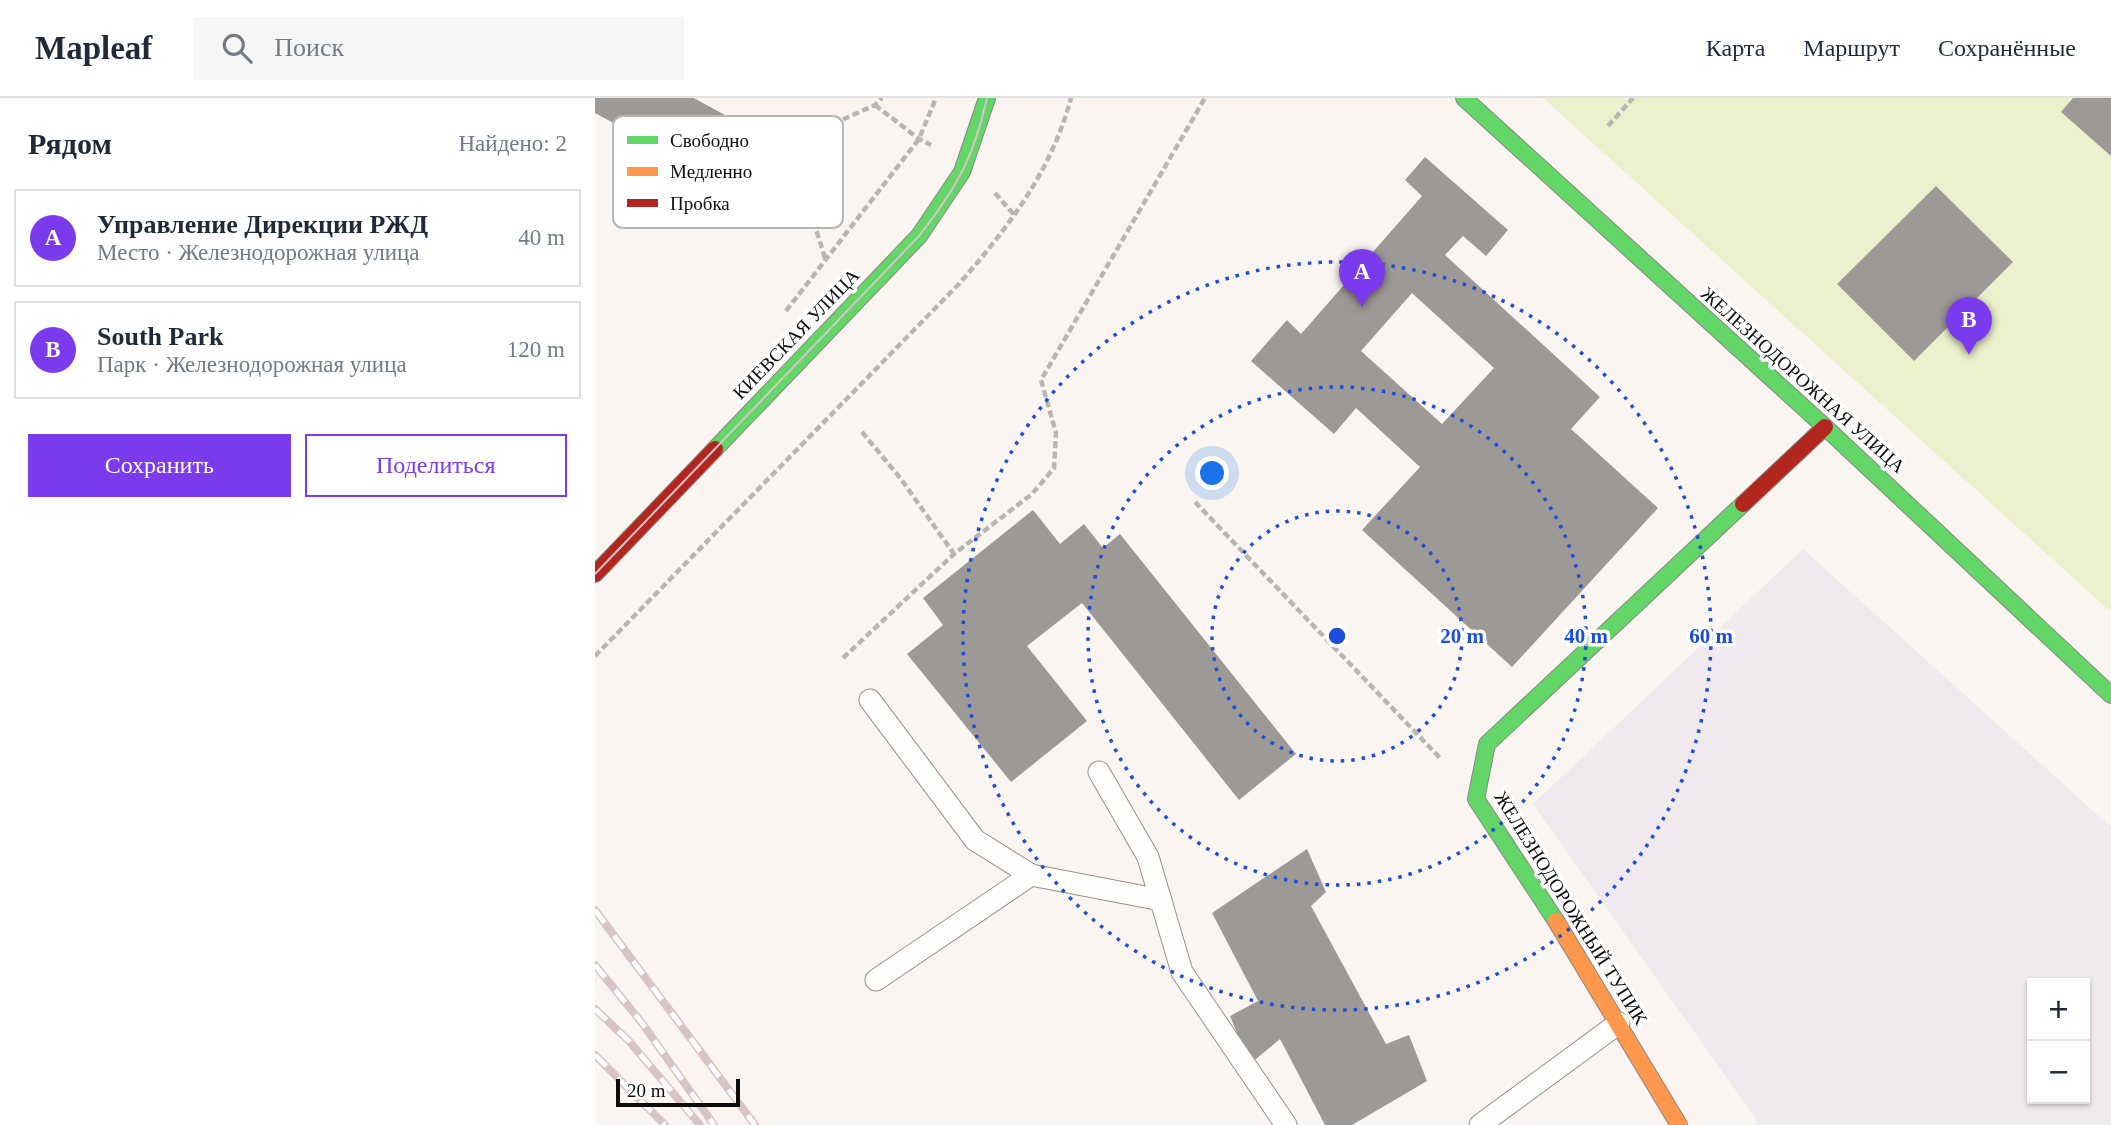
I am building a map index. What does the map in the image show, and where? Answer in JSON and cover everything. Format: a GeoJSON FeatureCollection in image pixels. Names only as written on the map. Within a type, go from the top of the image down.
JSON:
{"type":"FeatureCollection","features":[{"type":"Feature","properties":{"kind":"street","name":"КИЕВСКАЯ УЛИЦА"},"geometry":{"type":"LineString","coordinates":[[595,574],[919,236],[942,206],[969,162],[988,98]]}},
{"type":"Feature","properties":{"kind":"street","name":"ЖЕЛЕЗНОДОРОЖНАЯ УЛИЦА"},"geometry":{"type":"LineString","coordinates":[[1464,98],[1825,427],[2111,695]]}},
{"type":"Feature","properties":{"kind":"street","name":"ЖЕЛЕЗНОДОРОЖНЫЙ ТУПИК"},"geometry":{"type":"LineString","coordinates":[[1679,1125],[1587,967],[1476,799],[1487,744],[1825,427]]}},
{"type":"Feature","properties":{"kind":"lane"},"geometry":{"type":"LineString","coordinates":[[870,700],[975,840],[1031,875],[1161,900]]}},
{"type":"Feature","properties":{"kind":"lane"},"geometry":{"type":"LineString","coordinates":[[1099,772],[1148,857],[1182,972],[1286,1125]]}},
{"type":"Feature","properties":{"kind":"lane"},"geometry":{"type":"LineString","coordinates":[[876,981],[1031,875]]}},
{"type":"Feature","properties":{"kind":"lane"},"geometry":{"type":"LineString","coordinates":[[1480,1125],[1619,1023]]}},
{"type":"Feature","properties":{"kind":"path"},"geometry":{"type":"LineString","coordinates":[[843,119],[875,105],[882,98]]}},
{"type":"Feature","properties":{"kind":"path"},"geometry":{"type":"LineString","coordinates":[[781,319],[825,258],[919,139],[936,98]]}},
{"type":"Feature","properties":{"kind":"path"},"geometry":{"type":"LineString","coordinates":[[595,656],[958,285],[999,238],[1047,167],[1071,98]]}},
{"type":"Feature","properties":{"kind":"path"},"geometry":{"type":"LineString","coordinates":[[843,658],[954,554],[1032,494],[1054,468],[1056,433],[1041,380],[1205,98]]}},
{"type":"Feature","properties":{"kind":"path"},"geometry":{"type":"LineString","coordinates":[[1608,126],[1633,98]]}},
{"type":"Feature","properties":{"kind":"path"},"geometry":{"type":"LineString","coordinates":[[816,228],[825,258]]}},
{"type":"Feature","properties":{"kind":"path"},"geometry":{"type":"LineString","coordinates":[[862,432],[901,478],[954,554]]}},
{"type":"Feature","properties":{"kind":"path"},"geometry":{"type":"LineString","coordinates":[[1195,502],[1443,760]]}},
{"type":"Feature","properties":{"kind":"shaded area"},"geometry":{"type":"Polygon","coordinates":[[[1803,549],[2111,827],[2111,1125],[1760,1125],[1533,804],[1803,549]]]}},
{"type":"Feature","properties":{"kind":"green space"},"geometry":{"type":"Polygon","coordinates":[[[1543,98],[2111,98],[2111,612],[1543,98]]]}},
{"type":"Feature","properties":{"kind":"building"},"geometry":{"type":"Polygon","coordinates":[[[595,98],[694,98],[726,116],[613,116],[613,123],[595,113],[595,98]]]}},
{"type":"Feature","properties":{"kind":"building"},"geometry":{"type":"Polygon","coordinates":[[[2073,98],[2111,98],[2111,156],[2061,112],[2073,98]]]}},
{"type":"Feature","properties":{"kind":"building"},"geometry":{"type":"Polygon","coordinates":[[[1425,157],[1508,230],[1486,256],[1463,236],[1445,255],[1600,397],[1571,429],[1658,508],[1512,667],[1362,530],[1420,467],[1356,408],[1334,434],[1251,361],[1287,320],[1301,334],[1422,196],[1405,180],[1425,157]],[[1412,293],[1361,351],[1442,424],[1494,368],[1412,293]]]}},
{"type":"Feature","properties":{"kind":"building"},"geometry":{"type":"Polygon","coordinates":[[[1936,186],[2013,262],[1914,361],[1837,284],[1936,186]]]}},
{"type":"Feature","properties":{"kind":"building"},"geometry":{"type":"Polygon","coordinates":[[[1033,510],[1060,544],[1084,524],[1103,548],[1120,534],[1296,754],[1239,800],[1082,603],[1027,646],[1087,721],[1011,782],[907,654],[943,625],[923,598],[1033,510]]]}},
{"type":"Feature","properties":{"kind":"building"},"geometry":{"type":"Polygon","coordinates":[[[1307,849],[1326,892],[1311,906],[1386,1044],[1409,1035],[1427,1081],[1352,1125],[1325,1125],[1280,1039],[1250,1064],[1230,1016],[1258,1001],[1212,913],[1307,849]]]}},
{"type":"Feature","properties":{"kind":"tram line"},"geometry":{"type":"LineString","coordinates":[[595,574],[919,236],[962,172],[976,138],[987,98]]}},
{"type":"Feature","properties":{"kind":"railway"},"geometry":{"type":"LineString","coordinates":[[595,910],[755,1125]]}},
{"type":"Feature","properties":{"kind":"railway"},"geometry":{"type":"LineString","coordinates":[[595,965],[642,1023],[714,1125]]}},
{"type":"Feature","properties":{"kind":"railway"},"geometry":{"type":"LineString","coordinates":[[595,1009],[629,1041],[700,1125]]}},
{"type":"Feature","properties":{"kind":"railway"},"geometry":{"type":"LineString","coordinates":[[595,1055],[665,1125]]}},
{"type":"Feature","properties":{"kind":"traffic: fast"},"geometry":{"type":"LineString","coordinates":[[715,449],[919,236],[962,172],[987,98]]}},
{"type":"Feature","properties":{"kind":"traffic: fast"},"geometry":{"type":"LineString","coordinates":[[1464,98],[1825,427],[2111,695]]}},
{"type":"Feature","properties":{"kind":"traffic: fast"},"geometry":{"type":"LineString","coordinates":[[1556,921],[1476,799],[1487,744],[1743,504]]}},
{"type":"Feature","properties":{"kind":"traffic: slow"},"geometry":{"type":"LineString","coordinates":[[1556,921],[1679,1125]]}},
{"type":"Feature","properties":{"kind":"traffic: jam"},"geometry":{"type":"LineString","coordinates":[[1743,504],[1825,427]]}},
{"type":"Feature","properties":{"kind":"traffic: jam"},"geometry":{"type":"LineString","coordinates":[[595,574],[715,449]]}},
{"type":"Feature","properties":{"kind":"place","name":"Управление Дирекции РЖД"},"geometry":{"type":"Point","coordinates":[1362,307]}},
{"type":"Feature","properties":{"kind":"place","name":"South Park"},"geometry":{"type":"Point","coordinates":[1969,355]}}]}
